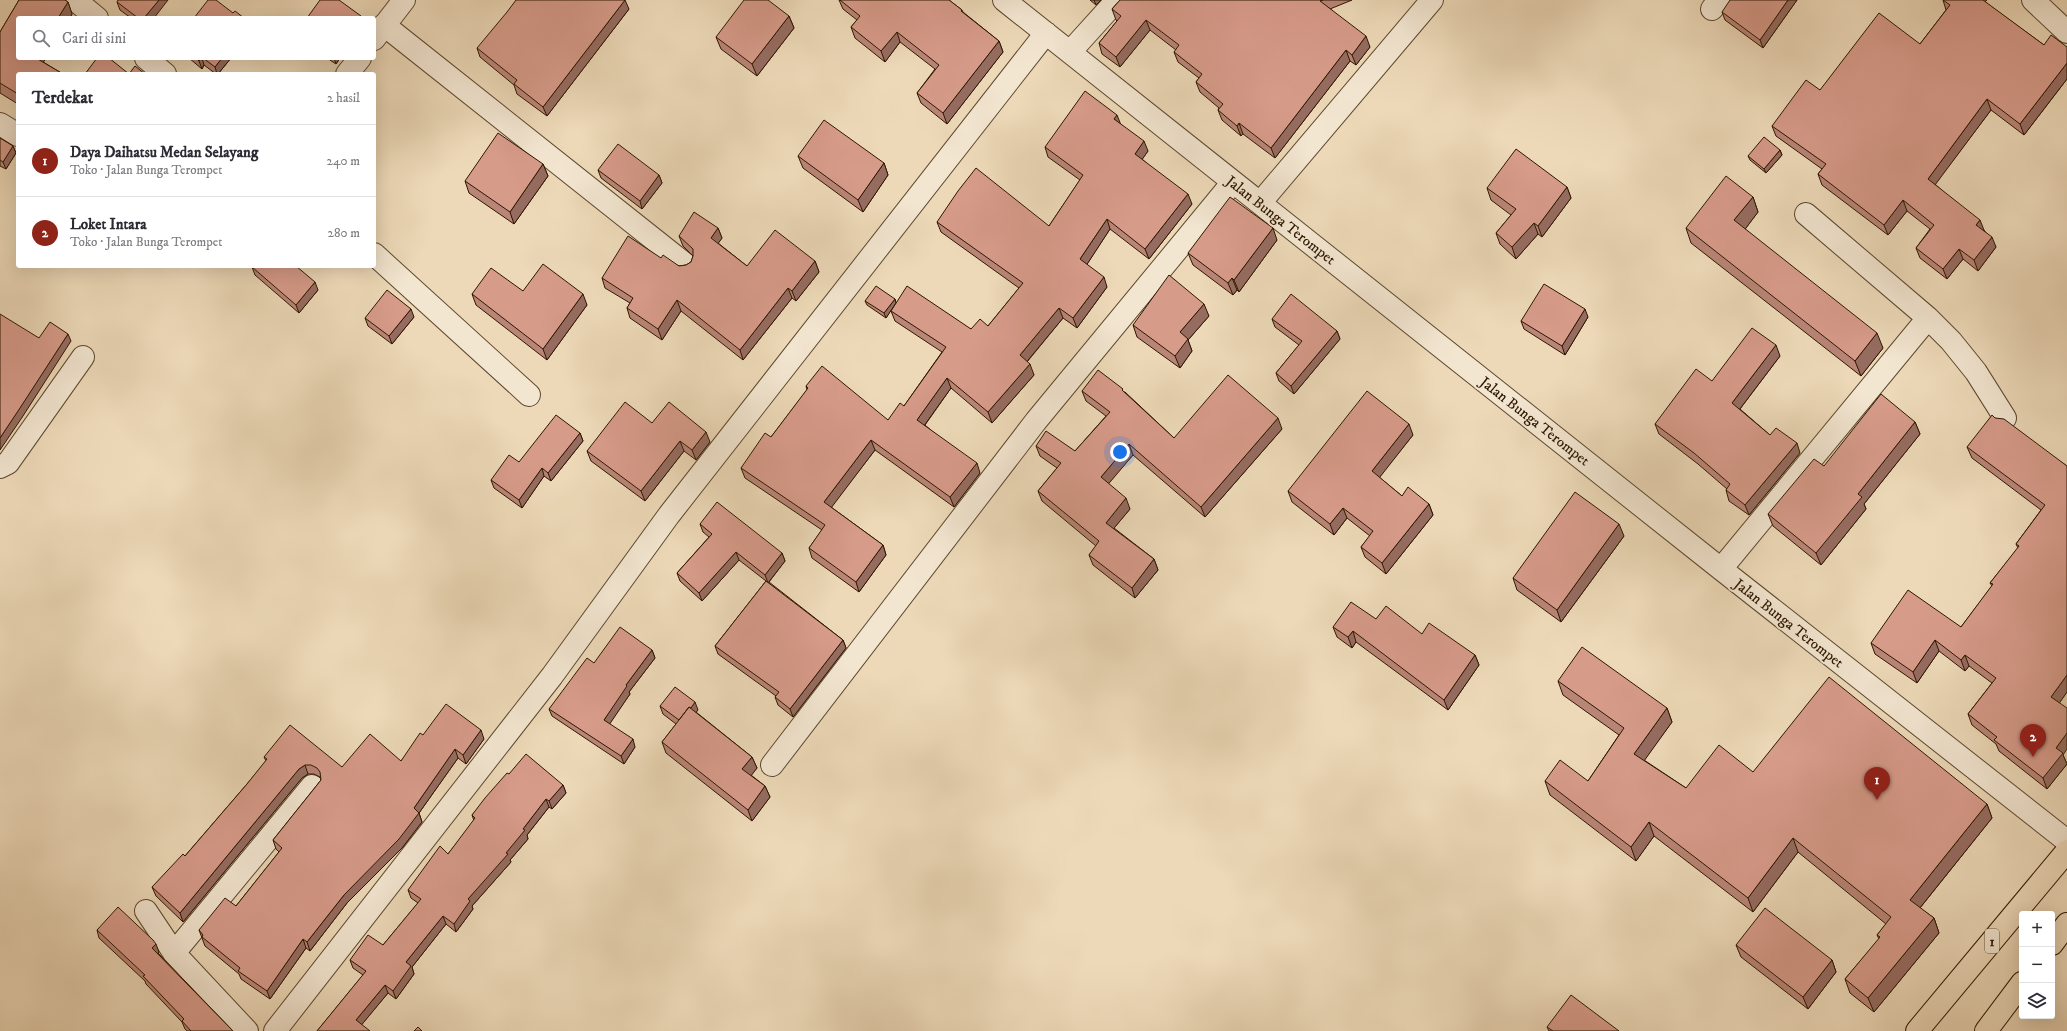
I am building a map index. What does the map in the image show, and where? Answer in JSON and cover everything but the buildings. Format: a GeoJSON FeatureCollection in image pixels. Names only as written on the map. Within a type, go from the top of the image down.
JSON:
{"type":"FeatureCollection","features":[{"type":"Feature","properties":{"kind":"highway","name":"1"},"geometry":{"type":"LineString","coordinates":[[1917,1031],[2067,851]]}},
{"type":"Feature","properties":{"kind":"highway"},"geometry":{"type":"LineString","coordinates":[[2055,940],[2067,924]]}},
{"type":"Feature","properties":{"kind":"highway"},"geometry":{"type":"LineString","coordinates":[[1986,1031],[2019,987]]}},
{"type":"Feature","properties":{"kind":"street"},"geometry":{"type":"LineString","coordinates":[[75,0],[95,16]]}},
{"type":"Feature","properties":{"kind":"street"},"geometry":{"type":"LineString","coordinates":[[404,0],[379,32],[685,264]]}},
{"type":"Feature","properties":{"kind":"street","name":"Jalan Bunga Terompet"},"geometry":{"type":"LineString","coordinates":[[1004,0],[1721,569],[2067,841]]}},
{"type":"Feature","properties":{"kind":"street"},"geometry":{"type":"LineString","coordinates":[[1070,52],[1117,0]]}},
{"type":"Feature","properties":{"kind":"street"},"geometry":{"type":"LineString","coordinates":[[1260,203],[1432,0]]}},
{"type":"Feature","properties":{"kind":"street"},"geometry":{"type":"LineString","coordinates":[[2033,0],[2067,32]]}},
{"type":"Feature","properties":{"kind":"street"},"geometry":{"type":"LineString","coordinates":[[275,1031],[552,676],[669,515],[1046,33]]}},
{"type":"Feature","properties":{"kind":"street"},"geometry":{"type":"LineString","coordinates":[[148,60],[163,72]]}},
{"type":"Feature","properties":{"kind":"street"},"geometry":{"type":"LineString","coordinates":[[349,72],[358,60]]}},
{"type":"Feature","properties":{"kind":"street"},"geometry":{"type":"LineString","coordinates":[[0,124],[16,134]]}},
{"type":"Feature","properties":{"kind":"street"},"geometry":{"type":"LineString","coordinates":[[772,764],[1036,422],[1233,182]]}},
{"type":"Feature","properties":{"kind":"street"},"geometry":{"type":"LineString","coordinates":[[1806,214],[1928,318],[1951,341],[1976,372],[2005,418]]}},
{"type":"Feature","properties":{"kind":"street"},"geometry":{"type":"LineString","coordinates":[[376,256],[529,395]]}},
{"type":"Feature","properties":{"kind":"street"},"geometry":{"type":"LineString","coordinates":[[1721,569],[1928,318]]}},
{"type":"Feature","properties":{"kind":"street"},"geometry":{"type":"LineString","coordinates":[[0,467],[8,463],[83,357]]}},
{"type":"Feature","properties":{"kind":"street"},"geometry":{"type":"LineString","coordinates":[[174,953],[312,786]]}},
{"type":"Feature","properties":{"kind":"street"},"geometry":{"type":"LineString","coordinates":[[146,911],[174,953],[247,1031]]}},
{"type":"Feature","properties":{"kind":"place","name":"Loket Intara"},"geometry":{"type":"Point","coordinates":[2033,757]}},
{"type":"Feature","properties":{"kind":"place","name":"Daya Daihatsu Medan Selayang"},"geometry":{"type":"Point","coordinates":[1877,800]}}]}
